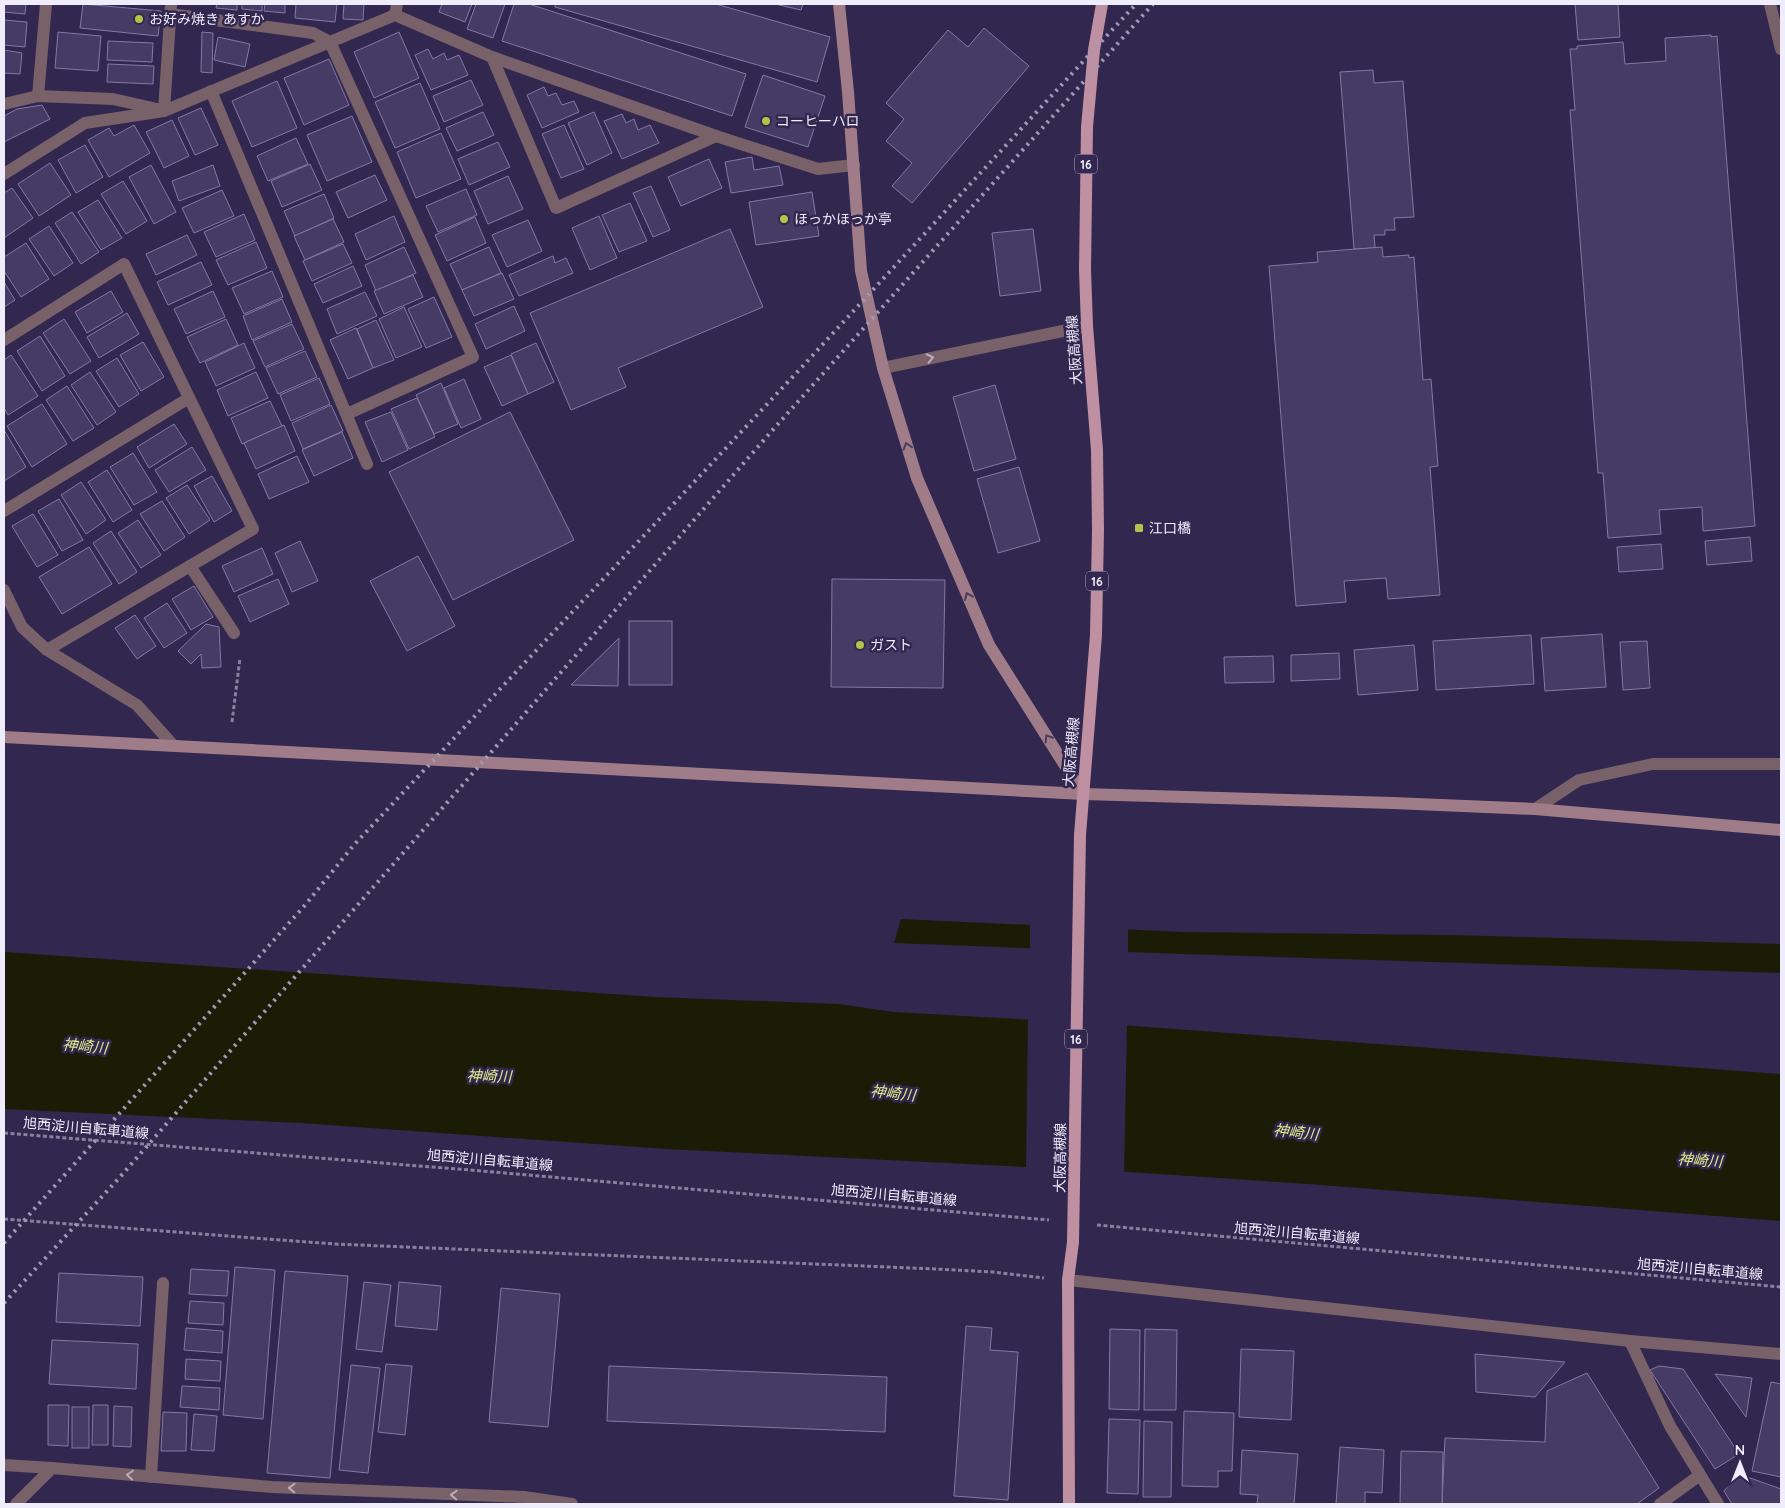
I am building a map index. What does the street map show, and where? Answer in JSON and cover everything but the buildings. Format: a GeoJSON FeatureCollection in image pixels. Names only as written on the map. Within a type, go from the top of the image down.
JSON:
{"type":"FeatureCollection","features":[{"type":"Feature","properties":{"kind":"main road","name":"大阪高槻線"},"geometry":{"type":"LineString","coordinates":[[1069,1504],[1068,1280],[1073,1242],[1080,835],[1096,635],[1098,530],[1097,450],[1086,326],[1086,127],[1094,50],[1102,4]]}},
{"type":"Feature","properties":{"kind":"street"},"geometry":{"type":"LineString","coordinates":[[38,96],[46,4]]}},
{"type":"Feature","properties":{"kind":"street"},"geometry":{"type":"LineString","coordinates":[[839,4],[862,271],[883,368],[917,478],[989,645],[1083,794]]}},
{"type":"Feature","properties":{"kind":"street"},"geometry":{"type":"LineString","coordinates":[[1770,4],[1781,48]]}},
{"type":"Feature","properties":{"kind":"street"},"geometry":{"type":"LineString","coordinates":[[164,111],[170,9],[313,33],[330,42],[473,356],[347,414]]}},
{"type":"Feature","properties":{"kind":"street"},"geometry":{"type":"LineString","coordinates":[[4,174],[85,123],[164,111],[330,42],[396,9],[492,57],[716,136],[818,169],[854,165]]}},
{"type":"Feature","properties":{"kind":"street"},"geometry":{"type":"LineString","coordinates":[[492,57],[556,208],[716,136]]}},
{"type":"Feature","properties":{"kind":"street"},"geometry":{"type":"LineString","coordinates":[[211,91],[368,464]]}},
{"type":"Feature","properties":{"kind":"street"},"geometry":{"type":"LineString","coordinates":[[4,104],[38,96],[113,99],[164,111]]}},
{"type":"Feature","properties":{"kind":"street"},"geometry":{"type":"LineString","coordinates":[[4,340],[124,264],[253,529],[47,650]]}},
{"type":"Feature","properties":{"kind":"street"},"geometry":{"type":"LineString","coordinates":[[883,368],[1086,326]]}},
{"type":"Feature","properties":{"kind":"street"},"geometry":{"type":"LineString","coordinates":[[4,511],[189,398]]}},
{"type":"Feature","properties":{"kind":"street"},"geometry":{"type":"LineString","coordinates":[[190,566],[234,633]]}},
{"type":"Feature","properties":{"kind":"street"},"geometry":{"type":"LineString","coordinates":[[4,590],[22,627],[47,650],[136,705],[173,745]]}},
{"type":"Feature","properties":{"kind":"street"},"geometry":{"type":"LineString","coordinates":[[4,736],[1083,794],[1535,809],[1781,830]]}},
{"type":"Feature","properties":{"kind":"street"},"geometry":{"type":"LineString","coordinates":[[1535,809],[1578,780],[1653,764],[1781,764]]}},
{"type":"Feature","properties":{"kind":"street"},"geometry":{"type":"LineString","coordinates":[[1068,1280],[1630,1341],[1781,1354]]}},
{"type":"Feature","properties":{"kind":"street"},"geometry":{"type":"LineString","coordinates":[[151,1476],[163,1283]]}},
{"type":"Feature","properties":{"kind":"street"},"geometry":{"type":"LineString","coordinates":[[1630,1341],[1670,1426],[1718,1504]]}},
{"type":"Feature","properties":{"kind":"street"},"geometry":{"type":"LineString","coordinates":[[4,1465],[272,1487],[524,1498],[572,1504]]}},
{"type":"Feature","properties":{"kind":"street"},"geometry":{"type":"LineString","coordinates":[[16,1504],[52,1468]]}},
{"type":"Feature","properties":{"kind":"street"},"geometry":{"type":"LineString","coordinates":[[1660,1504],[1700,1475]]}},
{"type":"Feature","properties":{"kind":"path"},"geometry":{"type":"LineString","coordinates":[[232,722],[240,656]]}},
{"type":"Feature","properties":{"kind":"path","name":"旭西淀川自転車道線"},"geometry":{"type":"LineString","coordinates":[[4,1133],[470,1170],[1050,1220]]}},
{"type":"Feature","properties":{"kind":"path"},"geometry":{"type":"LineString","coordinates":[[4,1219],[334,1244],[936,1269],[993,1272],[1068,1280]]}},
{"type":"Feature","properties":{"kind":"path","name":"旭西淀川自転車道線"},"geometry":{"type":"LineString","coordinates":[[1089,1224],[1781,1287]]}},
{"type":"Feature","properties":{"kind":"water"},"geometry":{"type":"Polygon","coordinates":[[[901,919],[1183,932],[1449,935],[1781,944],[1781,973],[894,943],[901,919]]]}},
{"type":"Feature","properties":{"kind":"water","name":"神崎川"},"geometry":{"type":"Polygon","coordinates":[[[4,952],[655,997],[839,1004],[894,1012],[1121,1025],[1781,1074],[1781,1221],[1129,1172],[666,1149],[301,1123],[4,1109],[4,952]]]}},
{"type":"Feature","properties":{"kind":"pier"},"geometry":{"type":"Polygon","coordinates":[[[1030,922],[1128,927],[1128,954],[1030,950],[1030,922]]]}},
{"type":"Feature","properties":{"kind":"pier"},"geometry":{"type":"Polygon","coordinates":[[[1028,1018],[1127,1023],[1124,1174],[1026,1169],[1028,1018]]]}},
{"type":"Feature","properties":{"kind":"railway"},"geometry":{"type":"LineString","coordinates":[[4,1243],[306,904],[353,846],[801,368],[1136,4]]}},
{"type":"Feature","properties":{"kind":"railway"},"geometry":{"type":"LineString","coordinates":[[4,1303],[120,1177],[770,433],[1153,4]]}},
{"type":"Feature","properties":{"kind":"place","name":"お好み焼き あすか"},"geometry":{"type":"Point","coordinates":[139,19]}},
{"type":"Feature","properties":{"kind":"place","name":"コーヒーハロ"},"geometry":{"type":"Point","coordinates":[766,121]}},
{"type":"Feature","properties":{"kind":"place","name":"ほっかほっか亭"},"geometry":{"type":"Point","coordinates":[784,219]}},
{"type":"Feature","properties":{"kind":"place","name":"江口橋"},"geometry":{"type":"Point","coordinates":[1139,528]}},
{"type":"Feature","properties":{"kind":"place","name":"ガスト"},"geometry":{"type":"Point","coordinates":[860,645]}}]}
